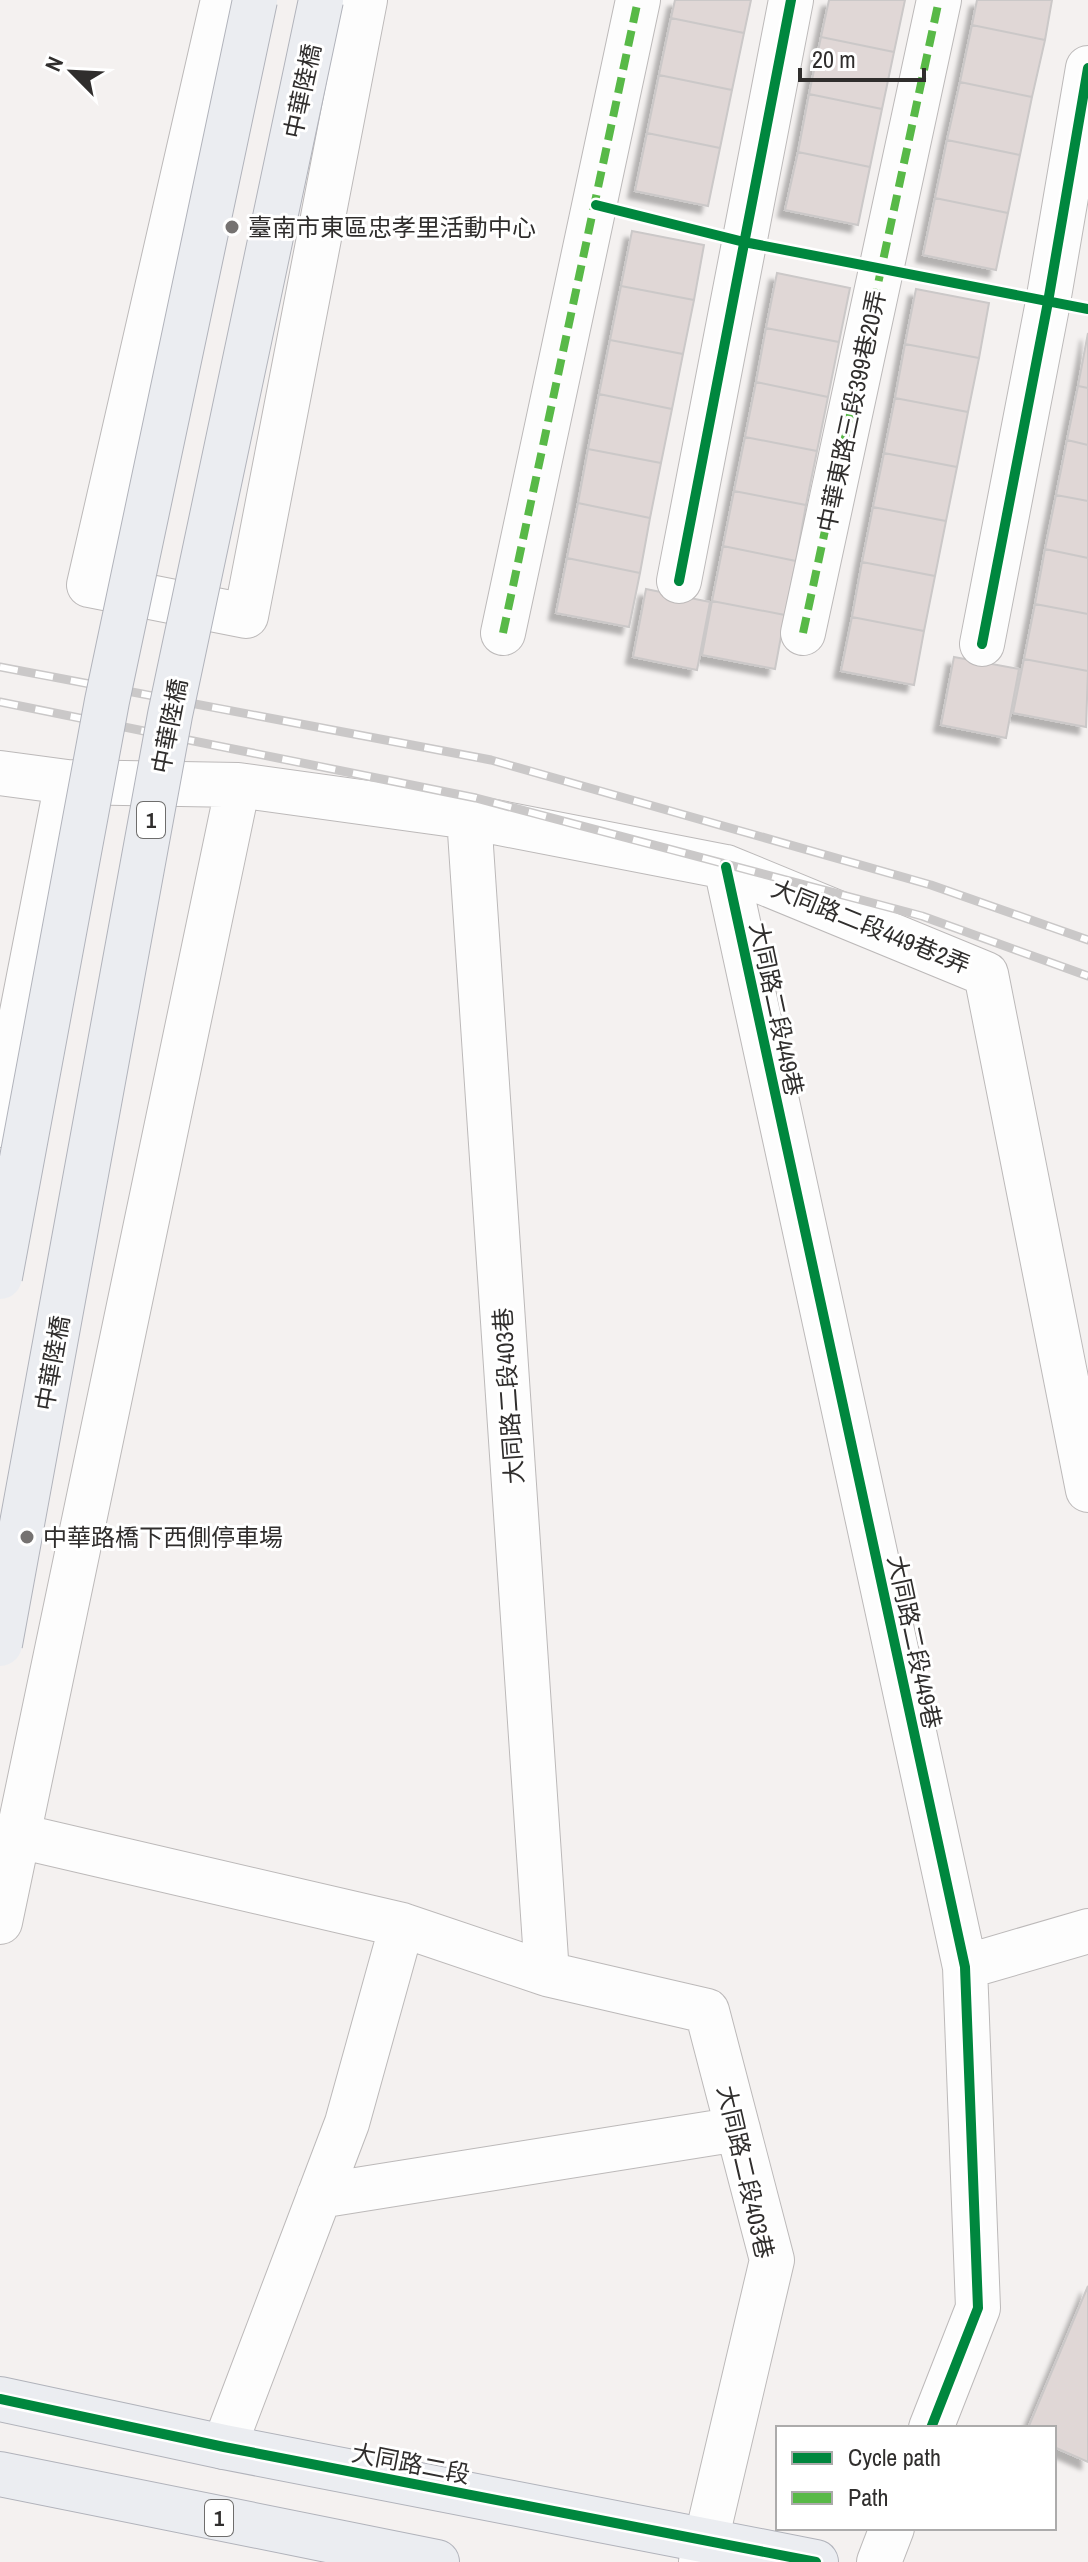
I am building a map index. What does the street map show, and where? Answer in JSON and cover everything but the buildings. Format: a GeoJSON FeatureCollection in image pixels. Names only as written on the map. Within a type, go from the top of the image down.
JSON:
{"type":"FeatureCollection","features":[{"type":"Feature","properties":{"kind":"main road"},"geometry":{"type":"LineString","coordinates":[[0,1277],[107,701],[255,0]]}},
{"type":"Feature","properties":{"kind":"main road","name":"中華陸橋"},"geometry":{"type":"LineString","coordinates":[[0,1644],[170,715],[321,0]]}},
{"type":"Feature","properties":{"kind":"main road","name":"大同路二段"},"geometry":{"type":"LineString","coordinates":[[0,2399],[703,2551],[816,2562]]}},
{"type":"Feature","properties":{"kind":"main road","name":"1"},"geometry":{"type":"LineString","coordinates":[[0,2474],[437,2562]]}},
{"type":"Feature","properties":{"kind":"street"},"geometry":{"type":"LineString","coordinates":[[223,0],[89,585],[246,616],[365,0]]}},
{"type":"Feature","properties":{"kind":"street"},"geometry":{"type":"LineString","coordinates":[[503,633],[638,0]]}},
{"type":"Feature","properties":{"kind":"street"},"geometry":{"type":"LineString","coordinates":[[679,581],[791,0]]}},
{"type":"Feature","properties":{"kind":"street","name":"中華東路三段399巷20弄"},"geometry":{"type":"LineString","coordinates":[[803,633],[939,0]]}},
{"type":"Feature","properties":{"kind":"street"},"geometry":{"type":"LineString","coordinates":[[982,644],[1048,302],[1088,68]]}},
{"type":"Feature","properties":{"kind":"street","name":"大同路二段449巷2弄"},"geometry":{"type":"LineString","coordinates":[[0,773],[67,782],[238,785],[469,817],[726,867],[986,974],[1088,1490]]}},
{"type":"Feature","properties":{"kind":"street"},"geometry":{"type":"LineString","coordinates":[[0,1125],[15,972],[67,782]]}},
{"type":"Feature","properties":{"kind":"street"},"geometry":{"type":"LineString","coordinates":[[0,1922],[238,785]]}},
{"type":"Feature","properties":{"kind":"street","name":"大同路二段403巷"},"geometry":{"type":"LineString","coordinates":[[469,817],[547,1974]]}},
{"type":"Feature","properties":{"kind":"street","name":"大同路二段449巷"},"geometry":{"type":"LineString","coordinates":[[726,867],[965,1967],[978,2308],[932,2426]]}},
{"type":"Feature","properties":{"kind":"street","name":"大同路二段403巷"},"geometry":{"type":"LineString","coordinates":[[19,1836],[402,1925],[547,1974],[707,2011],[772,2260],[703,2551]]}},
{"type":"Feature","properties":{"kind":"street"},"geometry":{"type":"LineString","coordinates":[[224,2447],[347,2123],[402,1925]]}},
{"type":"Feature","properties":{"kind":"street"},"geometry":{"type":"LineString","coordinates":[[965,1967],[1088,1931]]}},
{"type":"Feature","properties":{"kind":"street"},"geometry":{"type":"LineString","coordinates":[[319,2196],[738,2129]]}},
{"type":"Feature","properties":{"kind":"street"},"geometry":{"type":"LineString","coordinates":[[879,2562],[891,2530]]}},
{"type":"Feature","properties":{"kind":"railway"},"geometry":{"type":"LineString","coordinates":[[0,667],[491,760],[931,885],[1088,940]]}},
{"type":"Feature","properties":{"kind":"railway"},"geometry":{"type":"LineString","coordinates":[[0,702],[476,798],[922,916],[1088,976]]}},
{"type":"Feature","properties":{"kind":"marked path"},"geometry":{"type":"LineString","coordinates":[[503,633],[638,0]]}},
{"type":"Feature","properties":{"kind":"marked path"},"geometry":{"type":"LineString","coordinates":[[803,633],[939,0]]}},
{"type":"Feature","properties":{"kind":"cycle path"},"geometry":{"type":"LineString","coordinates":[[679,581],[791,0]]}},
{"type":"Feature","properties":{"kind":"cycle path"},"geometry":{"type":"LineString","coordinates":[[982,644],[1048,302],[1088,68]]}},
{"type":"Feature","properties":{"kind":"cycle path"},"geometry":{"type":"LineString","coordinates":[[596,205],[744,242],[1088,309]]}},
{"type":"Feature","properties":{"kind":"cycle path"},"geometry":{"type":"LineString","coordinates":[[726,867],[965,1967],[978,2308],[932,2426]]}},
{"type":"Feature","properties":{"kind":"cycle path"},"geometry":{"type":"LineString","coordinates":[[0,2399],[224,2447],[816,2562]]}},
{"type":"Feature","properties":{"kind":"place","name":"臺南市東區忠孝里活動中心"},"geometry":{"type":"Point","coordinates":[232,227]}},
{"type":"Feature","properties":{"kind":"place","name":"中華路橋下西側停車場"},"geometry":{"type":"Point","coordinates":[27,1537]}}]}
